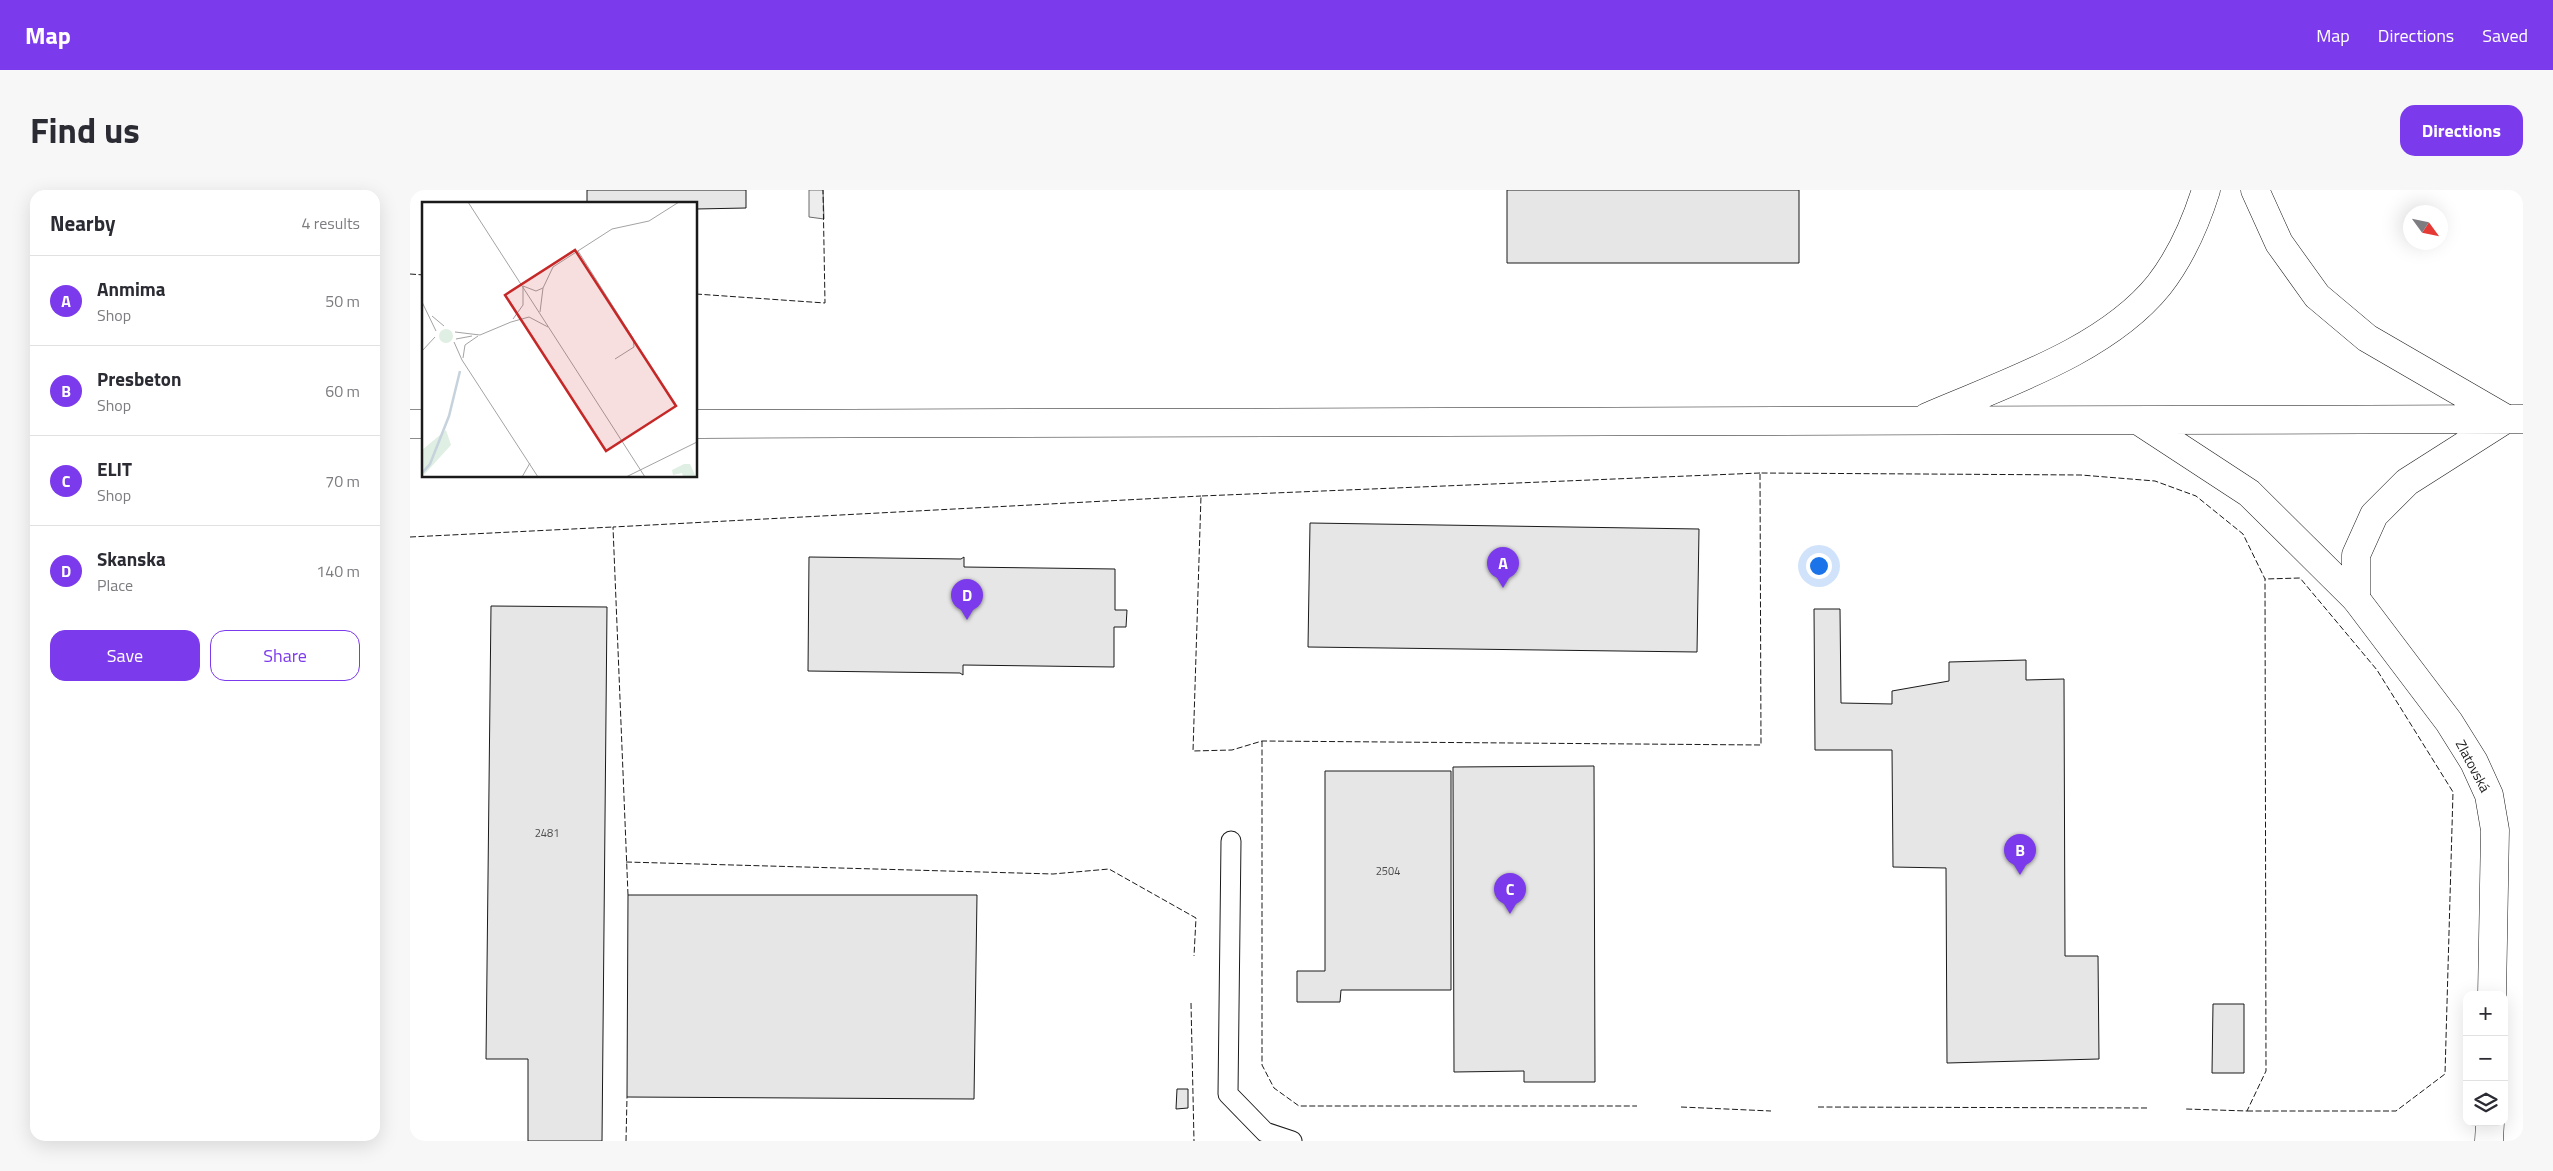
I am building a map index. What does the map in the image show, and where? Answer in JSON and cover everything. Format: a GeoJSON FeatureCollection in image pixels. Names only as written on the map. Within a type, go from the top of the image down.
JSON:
{"type":"FeatureCollection","features":[{"type":"Feature","properties":{"kind":"main road"},"geometry":{"type":"LineString","coordinates":[[1918,421],[2064,357],[2115,327],[2159,285],[2195,225],[2206,190]]}},
{"type":"Feature","properties":{"kind":"main road"},"geometry":{"type":"LineString","coordinates":[[2255,190],[2279,243],[2317,296],[2367,338],[2515,419]]}},
{"type":"Feature","properties":{"kind":"main road"},"geometry":{"type":"LineString","coordinates":[[698,424],[2515,419]]}},
{"type":"Feature","properties":{"kind":"main road"},"geometry":{"type":"LineString","coordinates":[[2356,599],[2356,555],[2374,515],[2407,482],[2515,419]]}},
{"type":"Feature","properties":{"kind":"main road","name":"Zlatovská"},"geometry":{"type":"LineString","coordinates":[[2139,421],[2249,493],[2356,599],[2449,722],[2474,762],[2489,796],[2495,830],[2492,991]]}},
{"type":"Feature","properties":{"kind":"main road"},"geometry":{"type":"LineString","coordinates":[[2490,1126],[2490,1141]]}},
{"type":"Feature","properties":{"kind":"lane"},"geometry":{"type":"LineString","coordinates":[[1231,841],[1228,1094],[1265,1132],[1292,1141]]}},
{"type":"Feature","properties":{"kind":"shaded area"},"geometry":{"type":"Polygon","coordinates":[[[809,190],[823,190],[824,219],[809,217],[809,190]]]}},
{"type":"Feature","properties":{"kind":"building"},"geometry":{"type":"Polygon","coordinates":[[[587,190],[746,190],[746,208],[698,209],[698,202],[587,202],[587,190]]]}},
{"type":"Feature","properties":{"kind":"building"},"geometry":{"type":"Polygon","coordinates":[[[1507,190],[1799,190],[1799,263],[1507,263],[1507,190]]]}},
{"type":"Feature","properties":{"kind":"building"},"geometry":{"type":"Polygon","coordinates":[[[1310,523],[1699,529],[1697,652],[1308,647],[1310,523]]]}},
{"type":"Feature","properties":{"kind":"building"},"geometry":{"type":"Polygon","coordinates":[[[809,557],[961,559],[964,557],[964,567],[1115,569],[1115,610],[1127,610],[1126,627],[1114,627],[1114,667],[963,665],[963,675],[960,673],[808,671],[809,557]]]}},
{"type":"Feature","properties":{"kind":"building"},"geometry":{"type":"Polygon","coordinates":[[[491,606],[607,607],[602,1141],[528,1141],[528,1059],[486,1059],[491,606]]]}},
{"type":"Feature","properties":{"kind":"building"},"geometry":{"type":"Polygon","coordinates":[[[1814,609],[1840,609],[1841,703],[1892,704],[1892,691],[1949,681],[1949,662],[2026,660],[2026,680],[2064,679],[2065,956],[2098,956],[2099,1059],[1947,1063],[1946,868],[1893,867],[1892,750],[1815,750],[1814,609]]]}},
{"type":"Feature","properties":{"kind":"building"},"geometry":{"type":"Polygon","coordinates":[[[1594,766],[1595,1082],[1524,1082],[1524,1071],[1454,1072],[1453,767],[1594,766]]]}},
{"type":"Feature","properties":{"kind":"building"},"geometry":{"type":"Polygon","coordinates":[[[1325,771],[1451,771],[1451,990],[1341,990],[1340,1002],[1297,1002],[1297,971],[1325,971],[1325,771]]]}},
{"type":"Feature","properties":{"kind":"building"},"geometry":{"type":"Polygon","coordinates":[[[628,895],[977,895],[974,1099],[627,1097],[628,895]]]}},
{"type":"Feature","properties":{"kind":"building"},"geometry":{"type":"Polygon","coordinates":[[[2213,1004],[2244,1004],[2244,1073],[2212,1073],[2213,1004]]]}},
{"type":"Feature","properties":{"kind":"building"},"geometry":{"type":"Polygon","coordinates":[[[1177,1089],[1188,1089],[1188,1108],[1176,1109],[1177,1089]]]}},
{"type":"Feature","properties":{"kind":"fence"},"geometry":{"type":"LineString","coordinates":[[698,294],[825,303],[823,190]]}},
{"type":"Feature","properties":{"kind":"fence"},"geometry":{"type":"LineString","coordinates":[[410,274],[422,275]]}},
{"type":"Feature","properties":{"kind":"fence"},"geometry":{"type":"LineString","coordinates":[[1760,473],[1201,496],[1193,751],[1232,750],[1262,741],[1761,745],[1760,473],[2081,475],[2155,481],[2196,496],[2243,534],[2265,579],[2266,1071],[2247,1111],[2186,1109]]}},
{"type":"Feature","properties":{"kind":"fence"},"geometry":{"type":"LineString","coordinates":[[628,895],[613,527],[1201,496]]}},
{"type":"Feature","properties":{"kind":"fence"},"geometry":{"type":"LineString","coordinates":[[410,537],[613,527]]}},
{"type":"Feature","properties":{"kind":"fence"},"geometry":{"type":"LineString","coordinates":[[2247,1111],[2396,1111],[2445,1074],[2453,792],[2377,670],[2300,578],[2265,579]]}},
{"type":"Feature","properties":{"kind":"fence"},"geometry":{"type":"LineString","coordinates":[[1262,741],[1262,1065],[1274,1088],[1299,1106],[1637,1106]]}},
{"type":"Feature","properties":{"kind":"fence"},"geometry":{"type":"LineString","coordinates":[[626,862],[1053,874],[1109,869],[1196,918],[1194,956]]}},
{"type":"Feature","properties":{"kind":"fence"},"geometry":{"type":"LineString","coordinates":[[1191,1003],[1194,1141]]}},
{"type":"Feature","properties":{"kind":"fence"},"geometry":{"type":"LineString","coordinates":[[626,1141],[627,1097]]}},
{"type":"Feature","properties":{"kind":"fence"},"geometry":{"type":"LineString","coordinates":[[1681,1107],[1771,1111]]}},
{"type":"Feature","properties":{"kind":"fence"},"geometry":{"type":"LineString","coordinates":[[1818,1107],[2148,1108]]}},
{"type":"Feature","properties":{"kind":"place","name":"Anmima"},"geometry":{"type":"Point","coordinates":[1503,588]}},
{"type":"Feature","properties":{"kind":"place","name":"Skanska"},"geometry":{"type":"Point","coordinates":[967,620]}},
{"type":"Feature","properties":{"kind":"place","name":"Presbeton"},"geometry":{"type":"Point","coordinates":[2020,875]}},
{"type":"Feature","properties":{"kind":"place","name":"ELIT"},"geometry":{"type":"Point","coordinates":[1510,914]}}]}
